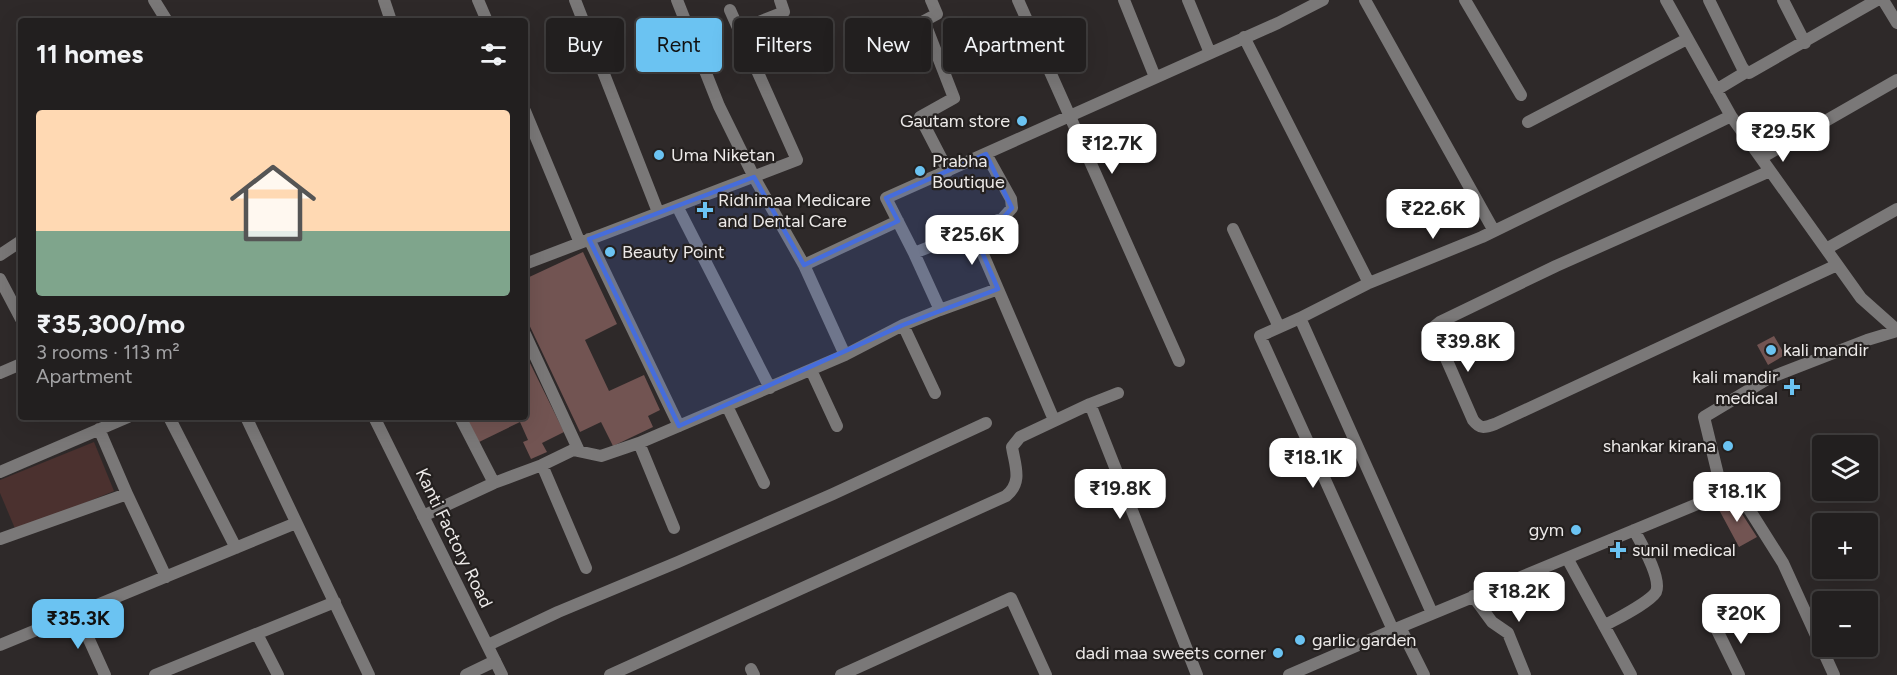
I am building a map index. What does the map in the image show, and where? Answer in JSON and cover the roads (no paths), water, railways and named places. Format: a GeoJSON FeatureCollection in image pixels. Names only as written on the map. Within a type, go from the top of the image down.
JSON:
{"type":"FeatureCollection","features":[{"type":"Feature","properties":{"kind":"street"},"geometry":{"type":"LineString","coordinates":[[154,0],[165,18]]}},
{"type":"Feature","properties":{"kind":"street"},"geometry":{"type":"LineString","coordinates":[[384,0],[390,18]]}},
{"type":"Feature","properties":{"kind":"street"},"geometry":{"type":"LineString","coordinates":[[478,0],[486,18]]}},
{"type":"Feature","properties":{"kind":"street"},"geometry":{"type":"LineString","coordinates":[[575,0],[658,212]]}},
{"type":"Feature","properties":{"kind":"street"},"geometry":{"type":"LineString","coordinates":[[677,0],[719,106],[754,177],[804,265],[845,355]]}},
{"type":"Feature","properties":{"kind":"street"},"geometry":{"type":"LineString","coordinates":[[769,18],[784,12],[780,0]]}},
{"type":"Feature","properties":{"kind":"street"},"geometry":{"type":"LineString","coordinates":[[931,0],[937,14],[924,21],[954,98],[920,117],[948,171]]}},
{"type":"Feature","properties":{"kind":"street"},"geometry":{"type":"LineString","coordinates":[[1018,0],[1179,361]]}},
{"type":"Feature","properties":{"kind":"street"},"geometry":{"type":"LineString","coordinates":[[1124,0],[1155,77]]}},
{"type":"Feature","properties":{"kind":"street"},"geometry":{"type":"LineString","coordinates":[[1188,0],[1210,53]]}},
{"type":"Feature","properties":{"kind":"street"},"geometry":{"type":"LineString","coordinates":[[940,310],[915,253],[886,198],[1244,38],[1322,0]]}},
{"type":"Feature","properties":{"kind":"street"},"geometry":{"type":"LineString","coordinates":[[1365,0],[1494,231]]}},
{"type":"Feature","properties":{"kind":"street"},"geometry":{"type":"LineString","coordinates":[[1465,0],[1521,95]]}},
{"type":"Feature","properties":{"kind":"street"},"geometry":{"type":"LineString","coordinates":[[1289,675],[1396,628],[1707,500],[1714,493],[1719,479],[1704,417],[1769,378],[1897,330],[1861,298],[1731,116],[1666,0]]}},
{"type":"Feature","properties":{"kind":"street"},"geometry":{"type":"LineString","coordinates":[[1709,0],[1746,72]]}},
{"type":"Feature","properties":{"kind":"street"},"geometry":{"type":"LineString","coordinates":[[1783,0],[1805,43]]}},
{"type":"Feature","properties":{"kind":"street"},"geometry":{"type":"LineString","coordinates":[[1716,90],[1746,72],[1754,72],[1877,0]]}},
{"type":"Feature","properties":{"kind":"street"},"geometry":{"type":"LineString","coordinates":[[1883,0],[1897,23]]}},
{"type":"Feature","properties":{"kind":"street"},"geometry":{"type":"LineString","coordinates":[[730,10],[734,19]]}},
{"type":"Feature","properties":{"kind":"street"},"geometry":{"type":"LineString","coordinates":[[1244,38],[1369,283]]}},
{"type":"Feature","properties":{"kind":"street"},"geometry":{"type":"LineString","coordinates":[[1528,122],[1687,39]]}},
{"type":"Feature","properties":{"kind":"street"},"geometry":{"type":"LineString","coordinates":[[528,263],[797,160],[758,72]]}},
{"type":"Feature","properties":{"kind":"street"},"geometry":{"type":"LineString","coordinates":[[1761,158],[1897,80]]}},
{"type":"Feature","properties":{"kind":"street"},"geometry":{"type":"LineString","coordinates":[[1424,675],[1396,628],[1260,336],[1369,283],[1494,231],[1731,116]]}},
{"type":"Feature","properties":{"kind":"street"},"geometry":{"type":"LineString","coordinates":[[528,118],[584,241],[679,426]]}},
{"type":"Feature","properties":{"kind":"street"},"geometry":{"type":"LineString","coordinates":[[915,253],[1003,218],[1011,208],[1011,200],[986,154]]}},
{"type":"Feature","properties":{"kind":"street"},"geometry":{"type":"LineString","coordinates":[[1770,171],[1556,266],[1435,326],[1434,331],[1473,420],[1478,426],[1484,428],[1495,424],[1837,265]]}},
{"type":"Feature","properties":{"kind":"street"},"geometry":{"type":"LineString","coordinates":[[677,206],[770,388]]}},
{"type":"Feature","properties":{"kind":"street"},"geometry":{"type":"LineString","coordinates":[[1826,249],[1897,209]]}},
{"type":"Feature","properties":{"kind":"street"},"geometry":{"type":"LineString","coordinates":[[804,265],[898,222]]}},
{"type":"Feature","properties":{"kind":"street"},"geometry":{"type":"LineString","coordinates":[[1233,229],[1279,327]]}},
{"type":"Feature","properties":{"kind":"street"},"geometry":{"type":"LineString","coordinates":[[973,231],[1054,420]]}},
{"type":"Feature","properties":{"kind":"street"},"geometry":{"type":"LineString","coordinates":[[0,255],[18,243]]}},
{"type":"Feature","properties":{"kind":"street"},"geometry":{"type":"LineString","coordinates":[[0,279],[18,313]]}},
{"type":"Feature","properties":{"kind":"street"},"geometry":{"type":"LineString","coordinates":[[423,516],[573,450],[601,456],[639,443],[845,355],[903,325],[998,290]]}},
{"type":"Feature","properties":{"kind":"street"},"geometry":{"type":"LineString","coordinates":[[1300,318],[1432,613]]}},
{"type":"Feature","properties":{"kind":"street"},"geometry":{"type":"LineString","coordinates":[[903,325],[935,393]]}},
{"type":"Feature","properties":{"kind":"street"},"geometry":{"type":"LineString","coordinates":[[528,340],[579,451]]}},
{"type":"Feature","properties":{"kind":"street"},"geometry":{"type":"LineString","coordinates":[[0,373],[18,365]]}},
{"type":"Feature","properties":{"kind":"street"},"geometry":{"type":"LineString","coordinates":[[811,370],[837,426]]}},
{"type":"Feature","properties":{"kind":"street"},"geometry":{"type":"LineString","coordinates":[[610,675],[1006,496],[1014,489],[1017,478],[1012,447],[1020,437],[1118,393]]}},
{"type":"Feature","properties":{"kind":"street"},"geometry":{"type":"LineString","coordinates":[[1090,404],[1197,675]]}},
{"type":"Feature","properties":{"kind":"street"},"geometry":{"type":"LineString","coordinates":[[727,406],[764,483]]}},
{"type":"Feature","properties":{"kind":"street"},"geometry":{"type":"LineString","coordinates":[[0,472],[121,420]]}},
{"type":"Feature","properties":{"kind":"street"},"geometry":{"type":"LineString","coordinates":[[171,420],[236,548]]}},
{"type":"Feature","properties":{"kind":"street"},"geometry":{"type":"LineString","coordinates":[[247,420],[369,675]]}},
{"type":"Feature","properties":{"kind":"street","name":"Kanti Factory Road"},"geometry":{"type":"LineString","coordinates":[[375,420],[502,675]]}},
{"type":"Feature","properties":{"kind":"street"},"geometry":{"type":"LineString","coordinates":[[462,420],[494,483]]}},
{"type":"Feature","properties":{"kind":"street"},"geometry":{"type":"LineString","coordinates":[[488,645],[558,612],[822,499],[986,423]]}},
{"type":"Feature","properties":{"kind":"street"},"geometry":{"type":"LineString","coordinates":[[99,429],[166,577]]}},
{"type":"Feature","properties":{"kind":"street"},"geometry":{"type":"LineString","coordinates":[[639,443],[674,528]]}},
{"type":"Feature","properties":{"kind":"street"},"geometry":{"type":"LineString","coordinates":[[542,465],[586,568]]}},
{"type":"Feature","properties":{"kind":"street"},"geometry":{"type":"LineString","coordinates":[[1717,487],[1742,498],[1783,563],[1834,675]]}},
{"type":"Feature","properties":{"kind":"street"},"geometry":{"type":"LineString","coordinates":[[1,537],[127,494]]}},
{"type":"Feature","properties":{"kind":"street"},"geometry":{"type":"LineString","coordinates":[[0,645],[296,523]]}},
{"type":"Feature","properties":{"kind":"street"},"geometry":{"type":"LineString","coordinates":[[1604,626],[1647,600],[1655,592],[1657,584],[1655,574],[1634,530]]}},
{"type":"Feature","properties":{"kind":"street"},"geometry":{"type":"LineString","coordinates":[[1568,558],[1631,675]]}},
{"type":"Feature","properties":{"kind":"street"},"geometry":{"type":"LineString","coordinates":[[1473,596],[1492,622],[1508,633],[1525,675]]}},
{"type":"Feature","properties":{"kind":"street"},"geometry":{"type":"LineString","coordinates":[[841,675],[1011,598],[1046,675]]}},
{"type":"Feature","properties":{"kind":"street"},"geometry":{"type":"LineString","coordinates":[[155,675],[335,602]]}},
{"type":"Feature","properties":{"kind":"street"},"geometry":{"type":"LineString","coordinates":[[77,613],[105,675]]}},
{"type":"Feature","properties":{"kind":"street"},"geometry":{"type":"LineString","coordinates":[[1716,628],[1739,675]]}},
{"type":"Feature","properties":{"kind":"street"},"geometry":{"type":"LineString","coordinates":[[257,634],[278,675]]}},
{"type":"Feature","properties":{"kind":"street"},"geometry":{"type":"LineString","coordinates":[[466,675],[495,661]]}},
{"type":"Feature","properties":{"kind":"place","name":"Gautam store"},"geometry":{"type":"Point","coordinates":[1022,121]}},
{"type":"Feature","properties":{"kind":"place","name":"Uma Niketan"},"geometry":{"type":"Point","coordinates":[659,155]}},
{"type":"Feature","properties":{"kind":"place","name":"Prabha Boutique"},"geometry":{"type":"Point","coordinates":[920,171]}},
{"type":"Feature","properties":{"kind":"place","name":"Ridhimaa Medicare and Dental Care"},"geometry":{"type":"Point","coordinates":[705,210]}},
{"type":"Feature","properties":{"kind":"place","name":"Beauty Point"},"geometry":{"type":"Point","coordinates":[610,252]}},
{"type":"Feature","properties":{"kind":"place","name":"kali mandir"},"geometry":{"type":"Point","coordinates":[1771,350]}},
{"type":"Feature","properties":{"kind":"place","name":"kali mandir medical"},"geometry":{"type":"Point","coordinates":[1792,387]}},
{"type":"Feature","properties":{"kind":"place","name":"shankar kirana"},"geometry":{"type":"Point","coordinates":[1728,446]}},
{"type":"Feature","properties":{"kind":"place","name":"gym"},"geometry":{"type":"Point","coordinates":[1576,530]}},
{"type":"Feature","properties":{"kind":"place","name":"sunil medical"},"geometry":{"type":"Point","coordinates":[1618,550]}},
{"type":"Feature","properties":{"kind":"place","name":"garlic garden"},"geometry":{"type":"Point","coordinates":[1300,640]}},
{"type":"Feature","properties":{"kind":"place","name":"dadi maa sweets corner"},"geometry":{"type":"Point","coordinates":[1278,653]}}]}
